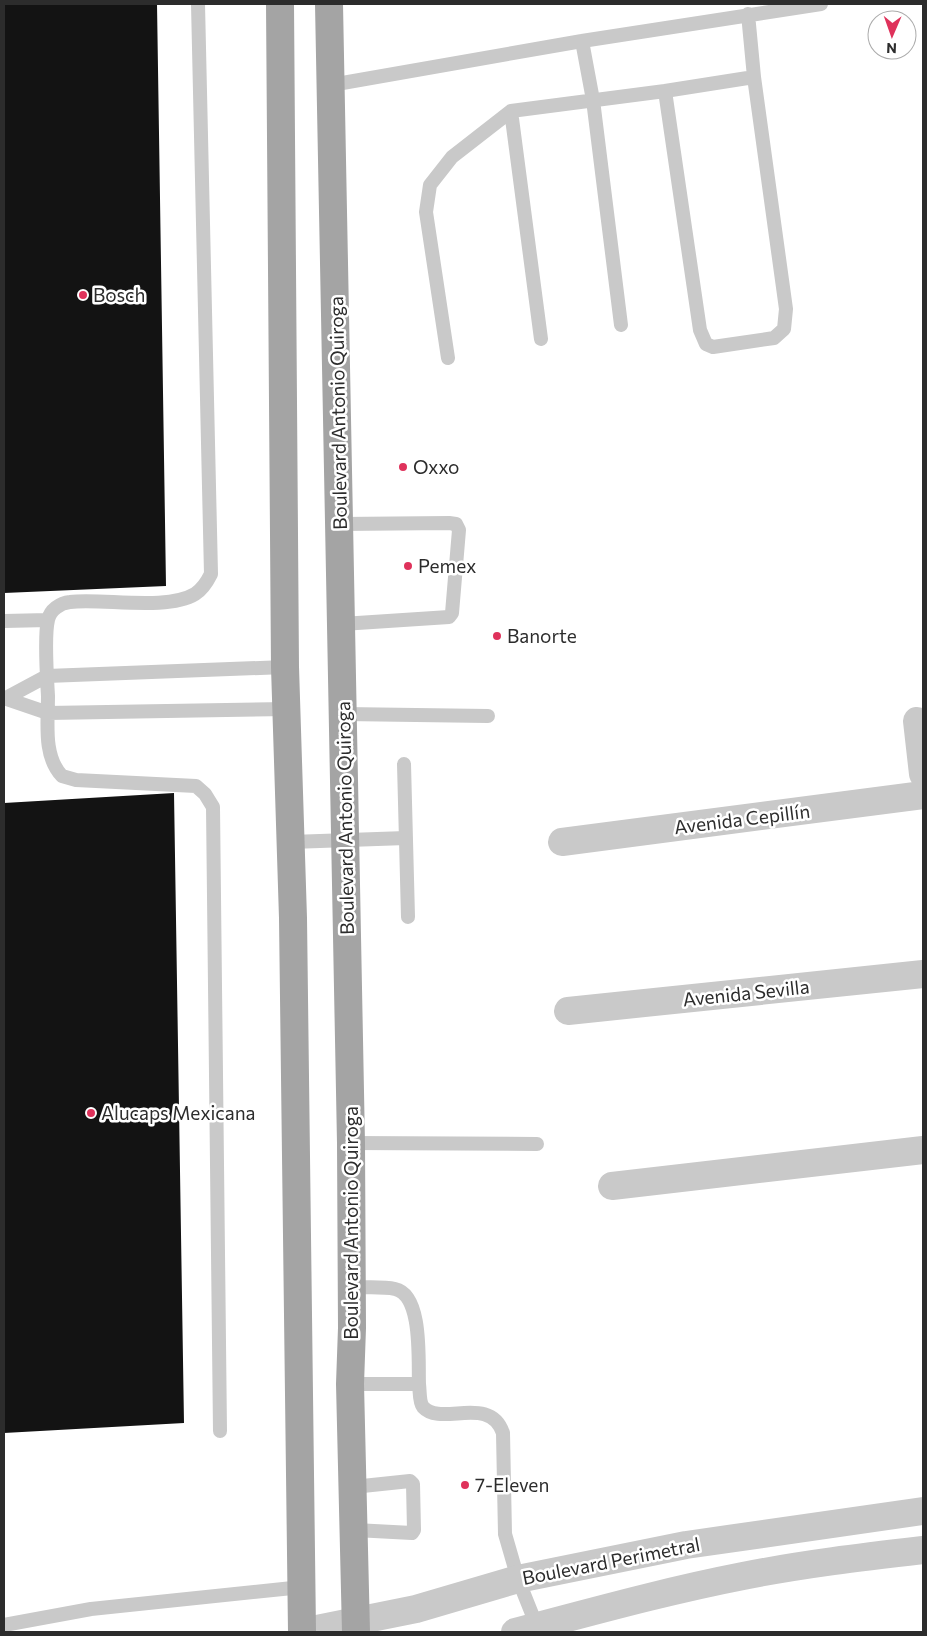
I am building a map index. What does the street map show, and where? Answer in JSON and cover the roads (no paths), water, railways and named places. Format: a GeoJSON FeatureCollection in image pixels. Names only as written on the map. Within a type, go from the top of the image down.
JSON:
{"type":"FeatureCollection","features":[{"type":"Feature","properties":{"kind":"main road"},"geometry":{"type":"LineString","coordinates":[[280,4],[285,667],[291,842],[302,1632]]}},
{"type":"Feature","properties":{"kind":"main road","name":"Boulevard Antonio Quiroga"},"geometry":{"type":"LineString","coordinates":[[329,4],[351,1143],[352,1288],[350,1384],[355,1530],[355,1627]]}},
{"type":"Feature","properties":{"kind":"street"},"geometry":{"type":"LineString","coordinates":[[917,721],[923,774]]}},
{"type":"Feature","properties":{"kind":"street","name":"Avenida Cepillín"},"geometry":{"type":"LineString","coordinates":[[562,842],[923,795]]}},
{"type":"Feature","properties":{"kind":"street","name":"Avenida Sevilla"},"geometry":{"type":"LineString","coordinates":[[568,1011],[923,974]]}},
{"type":"Feature","properties":{"kind":"street"},"geometry":{"type":"LineString","coordinates":[[612,1186],[923,1150]]}},
{"type":"Feature","properties":{"kind":"street","name":"Boulevard Perimetral"},"geometry":{"type":"LineString","coordinates":[[302,1632],[355,1627],[518,1579],[686,1545],[923,1511]]}},
{"type":"Feature","properties":{"kind":"street"},"geometry":{"type":"LineString","coordinates":[[530,1630],[615,1605],[742,1576],[830,1561],[923,1550]]}},
{"type":"Feature","properties":{"kind":"lane"},"geometry":{"type":"LineString","coordinates":[[198,4],[211,574],[204,586],[194,595],[177,600],[129,603],[68,602],[54,608],[48,620],[47,676],[50,758],[62,776],[76,780],[196,786],[205,794],[213,807],[220,1431]]}},
{"type":"Feature","properties":{"kind":"lane"},"geometry":{"type":"LineString","coordinates":[[331,85],[582,41],[821,4]]}},
{"type":"Feature","properties":{"kind":"lane"},"geometry":{"type":"LineString","coordinates":[[665,90],[700,330],[706,344],[713,347],[774,338],[784,329],[786,309],[754,77],[748,14]]}},
{"type":"Feature","properties":{"kind":"lane"},"geometry":{"type":"LineString","coordinates":[[582,41],[592,100],[621,325]]}},
{"type":"Feature","properties":{"kind":"lane"},"geometry":{"type":"LineString","coordinates":[[448,358],[426,212],[430,185],[452,157],[511,111],[754,77]]}},
{"type":"Feature","properties":{"kind":"lane"},"geometry":{"type":"LineString","coordinates":[[511,111],[541,338]]}},
{"type":"Feature","properties":{"kind":"lane"},"geometry":{"type":"LineString","coordinates":[[340,524],[449,523],[456,524],[459,530],[452,613],[449,617],[342,624]]}},
{"type":"Feature","properties":{"kind":"lane"},"geometry":{"type":"LineString","coordinates":[[4,621],[48,620]]}},
{"type":"Feature","properties":{"kind":"lane"},"geometry":{"type":"LineString","coordinates":[[5,698],[47,676],[285,667]]}},
{"type":"Feature","properties":{"kind":"lane"},"geometry":{"type":"LineString","coordinates":[[5,698],[48,713],[287,709]]}},
{"type":"Feature","properties":{"kind":"lane"},"geometry":{"type":"LineString","coordinates":[[344,714],[488,716]]}},
{"type":"Feature","properties":{"kind":"lane"},"geometry":{"type":"LineString","coordinates":[[404,764],[408,917]]}},
{"type":"Feature","properties":{"kind":"lane"},"geometry":{"type":"LineString","coordinates":[[291,842],[406,838]]}},
{"type":"Feature","properties":{"kind":"lane"},"geometry":{"type":"LineString","coordinates":[[351,1143],[537,1144]]}},
{"type":"Feature","properties":{"kind":"lane"},"geometry":{"type":"LineString","coordinates":[[352,1288],[396,1289],[408,1296],[415,1312],[421,1402],[424,1408],[433,1412],[491,1415],[499,1422],[503,1433],[505,1534],[530,1630]]}},
{"type":"Feature","properties":{"kind":"lane"},"geometry":{"type":"LineString","coordinates":[[350,1384],[420,1384]]}},
{"type":"Feature","properties":{"kind":"lane"},"geometry":{"type":"LineString","coordinates":[[354,1487],[410,1481],[413,1484],[414,1530],[412,1533],[355,1530]]}},
{"type":"Feature","properties":{"kind":"lane"},"geometry":{"type":"LineString","coordinates":[[4,1625],[91,1609],[302,1588]]}},
{"type":"Feature","properties":{"kind":"place","name":"Bosch"},"geometry":{"type":"Point","coordinates":[83,295]}},
{"type":"Feature","properties":{"kind":"place","name":"Oxxo"},"geometry":{"type":"Point","coordinates":[403,467]}},
{"type":"Feature","properties":{"kind":"place","name":"Pemex"},"geometry":{"type":"Point","coordinates":[408,566]}},
{"type":"Feature","properties":{"kind":"place","name":"Banorte"},"geometry":{"type":"Point","coordinates":[497,636]}},
{"type":"Feature","properties":{"kind":"place","name":"Alucaps Mexicana"},"geometry":{"type":"Point","coordinates":[91,1113]}},
{"type":"Feature","properties":{"kind":"place","name":"7-Eleven"},"geometry":{"type":"Point","coordinates":[465,1485]}}]}
